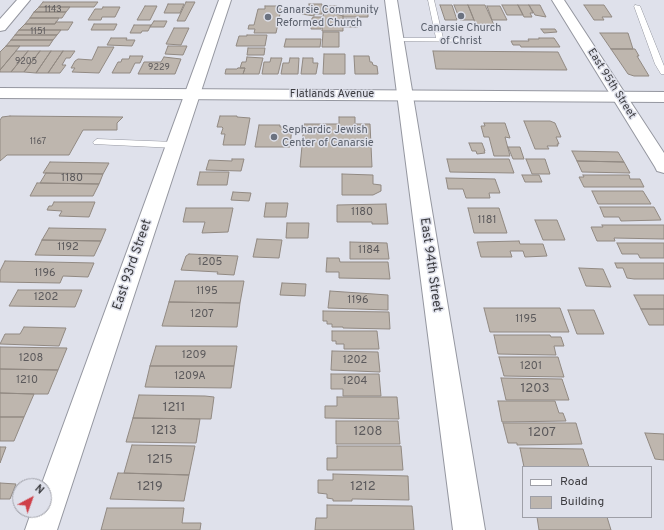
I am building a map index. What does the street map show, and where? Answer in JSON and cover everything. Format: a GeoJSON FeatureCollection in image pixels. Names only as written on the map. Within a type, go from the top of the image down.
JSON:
{"type":"FeatureCollection","features":[{"type":"Feature","properties":{"kind":"street"},"geometry":{"type":"LineString","coordinates":[[0,27],[24,0]]}},
{"type":"Feature","properties":{"kind":"street","name":"East 93rd Street"},"geometry":{"type":"LineString","coordinates":[[41,530],[225,0]]}},
{"type":"Feature","properties":{"kind":"street","name":"East 94th Street"},"geometry":{"type":"LineString","coordinates":[[391,0],[469,530]]}},
{"type":"Feature","properties":{"kind":"street","name":"East 95th Street"},"geometry":{"type":"LineString","coordinates":[[558,0],[664,167]]}},
{"type":"Feature","properties":{"kind":"street","name":"Flatlands Avenue"},"geometry":{"type":"LineString","coordinates":[[0,93],[664,97]]}},
{"type":"Feature","properties":{"kind":"lane"},"geometry":{"type":"LineString","coordinates":[[431,0],[440,41]]}},
{"type":"Feature","properties":{"kind":"lane"},"geometry":{"type":"LineString","coordinates":[[638,6],[664,72]]}},
{"type":"Feature","properties":{"kind":"lane"},"geometry":{"type":"LineString","coordinates":[[397,40],[478,41]]}},
{"type":"Feature","properties":{"kind":"lane"},"geometry":{"type":"LineString","coordinates":[[97,142],[175,145]]}},
{"type":"Feature","properties":{"kind":"building"},"geometry":{"type":"Polygon","coordinates":[[[43,2],[98,2],[94,7],[39,7],[43,2]]]}},
{"type":"Feature","properties":{"kind":"building"},"geometry":{"type":"Polygon","coordinates":[[[186,2],[195,2],[185,21],[177,21],[186,2]]]}},
{"type":"Feature","properties":{"kind":"building"},"geometry":{"type":"Polygon","coordinates":[[[168,4],[184,4],[180,13],[164,13],[168,4]]]}},
{"type":"Feature","properties":{"kind":"building"},"geometry":{"type":"Polygon","coordinates":[[[309,4],[322,4],[322,14],[314,14],[314,16],[302,14],[302,8],[309,8],[309,4]]]}},
{"type":"Feature","properties":{"kind":"building"},"geometry":{"type":"Polygon","coordinates":[[[440,5],[452,5],[457,20],[445,20],[440,5]]]}},
{"type":"Feature","properties":{"kind":"building"},"geometry":{"type":"Polygon","coordinates":[[[454,5],[468,5],[474,20],[460,20],[454,5]]]}},
{"type":"Feature","properties":{"kind":"building"},"geometry":{"type":"Polygon","coordinates":[[[468,5],[485,5],[494,25],[476,25],[468,5]]]}},
{"type":"Feature","properties":{"kind":"building"},"geometry":{"type":"Polygon","coordinates":[[[502,5],[518,5],[523,15],[507,15],[502,5]]]}},
{"type":"Feature","properties":{"kind":"building"},"geometry":{"type":"Polygon","coordinates":[[[518,5],[529,5],[533,13],[530,13],[532,17],[524,17],[518,5]]]}},
{"type":"Feature","properties":{"kind":"building"},"geometry":{"type":"Polygon","coordinates":[[[529,5],[540,5],[546,17],[535,15],[529,5]]]}},
{"type":"Feature","properties":{"kind":"building"},"geometry":{"type":"Polygon","coordinates":[[[584,5],[604,5],[612,17],[602,17],[604,20],[594,20],[584,5]]]}},
{"type":"Feature","properties":{"kind":"building"},"geometry":{"type":"Polygon","coordinates":[[[145,6],[157,6],[150,20],[137,20],[145,6]]]}},
{"type":"Feature","properties":{"kind":"building","name":"Canarsie Community Reformed Church"},"geometry":{"type":"Polygon","coordinates":[[[265,6],[278,6],[277,9],[281,9],[276,33],[254,33],[255,29],[248,29],[249,25],[254,25],[258,9],[265,9],[265,6]]]}},
{"type":"Feature","properties":{"kind":"building"},"geometry":{"type":"Polygon","coordinates":[[[324,6],[337,6],[336,14],[343,16],[343,31],[322,31],[324,6]]]}},
{"type":"Feature","properties":{"kind":"building"},"geometry":{"type":"Polygon","coordinates":[[[487,6],[500,6],[507,20],[492,20],[487,6]]]}},
{"type":"Feature","properties":{"kind":"building"},"geometry":{"type":"Polygon","coordinates":[[[39,7],[70,7],[66,12],[34,12],[39,7]]]}},
{"type":"Feature","properties":{"kind":"building"},"geometry":{"type":"Polygon","coordinates":[[[103,7],[120,7],[115,17],[102,17],[101,20],[88,20],[95,9],[102,9],[103,7]]]}},
{"type":"Feature","properties":{"kind":"building"},"geometry":{"type":"Polygon","coordinates":[[[343,9],[355,9],[355,12],[368,12],[368,17],[343,17],[343,9]]]}},
{"type":"Feature","properties":{"kind":"building"},"geometry":{"type":"Polygon","coordinates":[[[34,12],[66,12],[62,18],[30,18],[34,12]]]}},
{"type":"Feature","properties":{"kind":"building"},"geometry":{"type":"Polygon","coordinates":[[[322,17],[321,29],[311,29],[312,18],[322,17]]]}},
{"type":"Feature","properties":{"kind":"building"},"geometry":{"type":"Polygon","coordinates":[[[30,18],[59,18],[55,24],[25,24],[30,18]]]}},
{"type":"Feature","properties":{"kind":"building"},"geometry":{"type":"Polygon","coordinates":[[[343,19],[357,19],[358,27],[343,27],[343,19]]]}},
{"type":"Feature","properties":{"kind":"building"},"geometry":{"type":"Polygon","coordinates":[[[154,21],[167,21],[164,27],[150,27],[154,21]]]}},
{"type":"Feature","properties":{"kind":"building"},"geometry":{"type":"Polygon","coordinates":[[[56,22],[73,22],[68,30],[19,30],[25,24],[55,24],[56,22]]]}},
{"type":"Feature","properties":{"kind":"building"},"geometry":{"type":"Polygon","coordinates":[[[94,24],[117,24],[114,30],[91,30],[94,24]]]}},
{"type":"Feature","properties":{"kind":"building"},"geometry":{"type":"Polygon","coordinates":[[[134,25],[151,25],[148,31],[142,31],[141,33],[130,33],[134,25]]]}},
{"type":"Feature","properties":{"kind":"building"},"geometry":{"type":"Polygon","coordinates":[[[174,28],[189,28],[181,45],[166,44],[174,28]]]}},
{"type":"Feature","properties":{"kind":"building"},"geometry":{"type":"Polygon","coordinates":[[[541,29],[555,29],[557,32],[544,33],[541,29]]]}},
{"type":"Feature","properties":{"kind":"building"},"geometry":{"type":"Polygon","coordinates":[[[19,30],[61,30],[57,35],[15,35],[19,30]]]}},
{"type":"Feature","properties":{"kind":"building"},"geometry":{"type":"Polygon","coordinates":[[[323,32],[339,32],[339,47],[322,47],[323,32]]]}},
{"type":"Feature","properties":{"kind":"building"},"geometry":{"type":"Polygon","coordinates":[[[600,33],[628,33],[633,49],[611,49],[600,33]]]}},
{"type":"Feature","properties":{"kind":"building"},"geometry":{"type":"Polygon","coordinates":[[[15,35],[57,35],[53,40],[11,40],[15,35]]]}},
{"type":"Feature","properties":{"kind":"building"},"geometry":{"type":"Polygon","coordinates":[[[267,35],[265,46],[236,46],[239,36],[267,35]]]}},
{"type":"Feature","properties":{"kind":"building"},"geometry":{"type":"Polygon","coordinates":[[[111,38],[127,38],[126,40],[135,40],[132,46],[107,45],[111,38]]]}},
{"type":"Feature","properties":{"kind":"building"},"geometry":{"type":"Polygon","coordinates":[[[554,38],[560,47],[521,47],[520,45],[513,45],[511,41],[529,41],[528,39],[554,38]]]}},
{"type":"Feature","properties":{"kind":"building"},"geometry":{"type":"Polygon","coordinates":[[[286,39],[321,39],[320,47],[284,47],[286,39]]]}},
{"type":"Feature","properties":{"kind":"building"},"geometry":{"type":"Polygon","coordinates":[[[11,40],[53,40],[49,46],[6,46],[11,40]]]}},
{"type":"Feature","properties":{"kind":"building"},"geometry":{"type":"Polygon","coordinates":[[[6,46],[20,46],[0,70],[0,52],[6,46]]]}},
{"type":"Feature","properties":{"kind":"building"},"geometry":{"type":"Polygon","coordinates":[[[168,46],[187,46],[183,55],[165,54],[168,46]]]}},
{"type":"Feature","properties":{"kind":"building"},"geometry":{"type":"Polygon","coordinates":[[[98,47],[114,47],[99,73],[72,72],[75,68],[71,68],[75,61],[78,59],[92,60],[98,47]]]}},
{"type":"Feature","properties":{"kind":"building"},"geometry":{"type":"Polygon","coordinates":[[[248,48],[265,48],[264,55],[247,55],[248,48]]]}},
{"type":"Feature","properties":{"kind":"building"},"geometry":{"type":"Polygon","coordinates":[[[611,49],[635,49],[639,56],[637,56],[649,76],[634,76],[628,74],[611,49]]]}},
{"type":"Feature","properties":{"kind":"building"},"geometry":{"type":"Polygon","coordinates":[[[16,51],[28,51],[11,72],[0,72],[0,70],[16,51]]]}},
{"type":"Feature","properties":{"kind":"building"},"geometry":{"type":"Polygon","coordinates":[[[28,51],[40,51],[24,72],[11,72],[28,51]]]}},
{"type":"Feature","properties":{"kind":"building"},"geometry":{"type":"Polygon","coordinates":[[[40,51],[51,51],[36,73],[24,72],[40,51]]]}},
{"type":"Feature","properties":{"kind":"building"},"geometry":{"type":"Polygon","coordinates":[[[51,51],[63,51],[48,73],[36,73],[51,51]]]}},
{"type":"Feature","properties":{"kind":"building"},"geometry":{"type":"Polygon","coordinates":[[[63,51],[75,51],[70,58],[66,58],[62,65],[66,65],[60,73],[48,73],[63,51]]]}},
{"type":"Feature","properties":{"kind":"building"},"geometry":{"type":"Polygon","coordinates":[[[433,51],[558,52],[567,70],[436,69],[433,51]]]}},
{"type":"Feature","properties":{"kind":"building"},"geometry":{"type":"Polygon","coordinates":[[[324,54],[345,54],[345,74],[323,74],[324,54]]]}},
{"type":"Feature","properties":{"kind":"building"},"geometry":{"type":"Polygon","coordinates":[[[130,56],[143,56],[140,63],[135,63],[130,73],[112,73],[118,62],[121,62],[122,59],[129,59],[130,56]]]}},
{"type":"Feature","properties":{"kind":"building"},"geometry":{"type":"Polygon","coordinates":[[[354,56],[369,56],[370,62],[377,66],[378,74],[355,74],[354,56]]]}},
{"type":"Feature","properties":{"kind":"building"},"geometry":{"type":"Polygon","coordinates":[[[164,57],[181,59],[175,74],[138,74],[144,62],[161,62],[164,57]]]}},
{"type":"Feature","properties":{"kind":"building"},"geometry":{"type":"Polygon","coordinates":[[[247,57],[263,58],[259,74],[243,74],[245,68],[240,68],[242,62],[246,62],[247,57]]]}},
{"type":"Feature","properties":{"kind":"building"},"geometry":{"type":"Polygon","coordinates":[[[271,58],[282,58],[278,74],[262,74],[264,62],[270,62],[271,58]]]}},
{"type":"Feature","properties":{"kind":"building"},"geometry":{"type":"Polygon","coordinates":[[[290,58],[299,58],[298,74],[281,74],[283,63],[289,63],[290,58]]]}},
{"type":"Feature","properties":{"kind":"building"},"geometry":{"type":"Polygon","coordinates":[[[303,58],[313,58],[313,63],[318,63],[316,74],[301,74],[303,58]]]}},
{"type":"Feature","properties":{"kind":"building"},"geometry":{"type":"Polygon","coordinates":[[[245,68],[243,74],[225,74],[226,69],[245,68]]]}},
{"type":"Feature","properties":{"kind":"building"},"geometry":{"type":"Polygon","coordinates":[[[220,116],[250,118],[245,145],[223,145],[225,134],[221,134],[223,128],[217,127],[220,116]]]}},
{"type":"Feature","properties":{"kind":"building"},"geometry":{"type":"Polygon","coordinates":[[[2,117],[123,117],[117,123],[117,130],[83,130],[69,155],[7,155],[0,161],[0,120],[2,117]]]}},
{"type":"Feature","properties":{"kind":"building"},"geometry":{"type":"Polygon","coordinates":[[[339,117],[355,117],[355,124],[370,124],[372,167],[300,167],[304,124],[339,124],[339,117]]]}},
{"type":"Feature","properties":{"kind":"building"},"geometry":{"type":"Polygon","coordinates":[[[524,121],[550,121],[555,123],[561,137],[556,137],[559,144],[557,144],[558,146],[547,146],[549,149],[535,149],[524,121]]]}},
{"type":"Feature","properties":{"kind":"building"},"geometry":{"type":"Polygon","coordinates":[[[484,123],[505,123],[510,138],[505,137],[510,156],[494,156],[489,137],[484,137],[481,126],[485,126],[484,123]]]}},
{"type":"Feature","properties":{"kind":"building","name":"Sephardic Jewish Center of Canarsie"},"geometry":{"type":"Polygon","coordinates":[[[259,125],[280,125],[280,127],[292,127],[290,147],[255,147],[259,125]]]}},
{"type":"Feature","properties":{"kind":"building"},"geometry":{"type":"Polygon","coordinates":[[[469,143],[482,143],[485,153],[477,154],[476,151],[472,151],[469,143]]]}},
{"type":"Feature","properties":{"kind":"building"},"geometry":{"type":"Polygon","coordinates":[[[508,147],[520,147],[524,159],[513,159],[508,147]]]}},
{"type":"Feature","properties":{"kind":"building"},"geometry":{"type":"Polygon","coordinates":[[[572,151],[618,152],[624,162],[577,161],[572,151]]]}},
{"type":"Feature","properties":{"kind":"building"},"geometry":{"type":"Polygon","coordinates":[[[232,159],[244,159],[241,171],[206,170],[209,160],[232,161],[232,159]]]}},
{"type":"Feature","properties":{"kind":"building"},"geometry":{"type":"Polygon","coordinates":[[[447,159],[509,159],[514,173],[450,172],[447,159]]]}},
{"type":"Feature","properties":{"kind":"building"},"geometry":{"type":"Polygon","coordinates":[[[526,159],[545,159],[550,174],[532,174],[526,159]]]}},
{"type":"Feature","properties":{"kind":"building"},"geometry":{"type":"Polygon","coordinates":[[[577,161],[624,162],[630,173],[582,172],[577,161]]]}},
{"type":"Feature","properties":{"kind":"building"},"geometry":{"type":"Polygon","coordinates":[[[50,162],[109,163],[103,174],[43,173],[50,162]]]}},
{"type":"Feature","properties":{"kind":"building"},"geometry":{"type":"Polygon","coordinates":[[[200,172],[229,172],[227,185],[197,185],[200,172]]]}},
{"type":"Feature","properties":{"kind":"building"},"geometry":{"type":"Polygon","coordinates":[[[46,173],[103,174],[99,184],[40,183],[46,173]]]}},
{"type":"Feature","properties":{"kind":"building"},"geometry":{"type":"Polygon","coordinates":[[[342,174],[373,175],[373,184],[381,185],[381,191],[373,195],[342,195],[342,174]]]}},
{"type":"Feature","properties":{"kind":"building"},"geometry":{"type":"Polygon","coordinates":[[[522,175],[539,175],[542,182],[525,182],[522,175]]]}},
{"type":"Feature","properties":{"kind":"building"},"geometry":{"type":"Polygon","coordinates":[[[583,175],[629,175],[630,179],[640,179],[644,187],[584,187],[579,177],[584,177],[583,175]]]}},
{"type":"Feature","properties":{"kind":"building"},"geometry":{"type":"Polygon","coordinates":[[[446,178],[495,179],[500,193],[489,193],[490,198],[466,198],[463,189],[448,189],[446,178]]]}},
{"type":"Feature","properties":{"kind":"building"},"geometry":{"type":"Polygon","coordinates":[[[37,183],[99,184],[93,196],[30,196],[37,183]]]}},
{"type":"Feature","properties":{"kind":"building"},"geometry":{"type":"Polygon","coordinates":[[[592,191],[643,191],[651,204],[598,204],[592,191]]]}},
{"type":"Feature","properties":{"kind":"building"},"geometry":{"type":"Polygon","coordinates":[[[233,192],[251,193],[249,201],[231,200],[233,192]]]}},
{"type":"Feature","properties":{"kind":"building"},"geometry":{"type":"Polygon","coordinates":[[[54,202],[95,202],[89,217],[59,216],[62,211],[47,210],[54,202]]]}},
{"type":"Feature","properties":{"kind":"building"},"geometry":{"type":"Polygon","coordinates":[[[266,203],[288,203],[286,217],[264,217],[266,203]]]}},
{"type":"Feature","properties":{"kind":"building"},"geometry":{"type":"Polygon","coordinates":[[[386,204],[388,224],[372,224],[372,222],[337,222],[337,205],[386,204]]]}},
{"type":"Feature","properties":{"kind":"building"},"geometry":{"type":"Polygon","coordinates":[[[600,207],[654,207],[661,220],[621,221],[619,217],[604,217],[600,207]]]}},
{"type":"Feature","properties":{"kind":"building"},"geometry":{"type":"Polygon","coordinates":[[[186,208],[233,208],[228,232],[202,233],[205,222],[183,222],[186,208]]]}},
{"type":"Feature","properties":{"kind":"building"},"geometry":{"type":"Polygon","coordinates":[[[468,208],[499,208],[507,233],[474,233],[468,208]]]}},
{"type":"Feature","properties":{"kind":"building"},"geometry":{"type":"Polygon","coordinates":[[[535,220],[557,220],[565,240],[543,240],[535,220]]]}},
{"type":"Feature","properties":{"kind":"building"},"geometry":{"type":"Polygon","coordinates":[[[287,223],[309,223],[308,238],[286,238],[287,223]]]}},
{"type":"Feature","properties":{"kind":"building"},"geometry":{"type":"Polygon","coordinates":[[[602,225],[664,225],[664,239],[614,238],[615,241],[597,241],[591,227],[603,227],[602,225]]]}},
{"type":"Feature","properties":{"kind":"building"},"geometry":{"type":"Polygon","coordinates":[[[49,228],[106,229],[101,241],[42,240],[49,228]]]}},
{"type":"Feature","properties":{"kind":"building"},"geometry":{"type":"Polygon","coordinates":[[[257,239],[282,240],[279,258],[253,257],[257,239]]]}},
{"type":"Feature","properties":{"kind":"building"},"geometry":{"type":"Polygon","coordinates":[[[42,240],[101,241],[94,256],[35,255],[42,240]]]}},
{"type":"Feature","properties":{"kind":"building"},"geometry":{"type":"Polygon","coordinates":[[[519,241],[520,244],[543,244],[547,256],[525,257],[523,251],[510,251],[512,257],[481,257],[477,242],[519,241]]]}},
{"type":"Feature","properties":{"kind":"building"},"geometry":{"type":"Polygon","coordinates":[[[350,242],[387,243],[389,259],[350,259],[350,242]]]}},
{"type":"Feature","properties":{"kind":"building"},"geometry":{"type":"Polygon","coordinates":[[[617,243],[664,243],[664,258],[640,258],[638,254],[622,254],[617,243]]]}},
{"type":"Feature","properties":{"kind":"building"},"geometry":{"type":"Polygon","coordinates":[[[189,254],[238,256],[234,275],[217,274],[218,272],[181,270],[186,256],[189,254]]]}},
{"type":"Feature","properties":{"kind":"building"},"geometry":{"type":"Polygon","coordinates":[[[327,258],[339,258],[340,262],[388,262],[390,279],[339,278],[339,272],[326,272],[327,258]]]}},
{"type":"Feature","properties":{"kind":"building"},"geometry":{"type":"Polygon","coordinates":[[[5,261],[94,263],[88,277],[63,276],[60,283],[0,282],[0,271],[5,261]]]}},
{"type":"Feature","properties":{"kind":"building"},"geometry":{"type":"Polygon","coordinates":[[[615,263],[664,263],[664,279],[627,278],[623,268],[617,268],[615,263]]]}},
{"type":"Feature","properties":{"kind":"building"},"geometry":{"type":"Polygon","coordinates":[[[579,268],[603,269],[611,287],[586,286],[579,268]]]}},
{"type":"Feature","properties":{"kind":"building"},"geometry":{"type":"Polygon","coordinates":[[[175,281],[244,281],[240,303],[169,302],[175,281]]]}},
{"type":"Feature","properties":{"kind":"building"},"geometry":{"type":"Polygon","coordinates":[[[282,283],[306,284],[305,296],[280,295],[282,283]]]}},
{"type":"Feature","properties":{"kind":"building"},"geometry":{"type":"Polygon","coordinates":[[[18,290],[82,290],[75,307],[9,306],[18,290]]]}},
{"type":"Feature","properties":{"kind":"building"},"geometry":{"type":"Polygon","coordinates":[[[330,291],[388,295],[388,310],[328,308],[330,291]]]}},
{"type":"Feature","properties":{"kind":"building"},"geometry":{"type":"Polygon","coordinates":[[[634,295],[664,295],[664,309],[641,309],[634,295]]]}},
{"type":"Feature","properties":{"kind":"building"},"geometry":{"type":"Polygon","coordinates":[[[169,302],[240,303],[237,327],[162,326],[169,302]]]}},
{"type":"Feature","properties":{"kind":"building"},"geometry":{"type":"Polygon","coordinates":[[[484,308],[560,308],[569,332],[490,332],[484,308]]]}},
{"type":"Feature","properties":{"kind":"building"},"geometry":{"type":"Polygon","coordinates":[[[641,309],[664,309],[664,325],[649,325],[641,309]]]}},
{"type":"Feature","properties":{"kind":"building"},"geometry":{"type":"Polygon","coordinates":[[[568,310],[594,310],[604,334],[577,334],[568,310]]]}},
{"type":"Feature","properties":{"kind":"building"},"geometry":{"type":"Polygon","coordinates":[[[323,311],[389,312],[390,329],[332,327],[332,324],[327,324],[327,321],[323,321],[323,311]]]}},
{"type":"Feature","properties":{"kind":"building"},"geometry":{"type":"Polygon","coordinates":[[[24,327],[66,328],[59,346],[0,344],[5,334],[20,334],[24,327]]]}},
{"type":"Feature","properties":{"kind":"building"},"geometry":{"type":"Polygon","coordinates":[[[332,331],[377,331],[379,349],[344,349],[344,344],[336,344],[336,341],[332,341],[332,331]]]}},
{"type":"Feature","properties":{"kind":"building"},"geometry":{"type":"Polygon","coordinates":[[[494,335],[550,335],[551,337],[561,337],[564,346],[554,346],[556,355],[498,354],[494,335]]]}},
{"type":"Feature","properties":{"kind":"building"},"geometry":{"type":"Polygon","coordinates":[[[156,346],[237,346],[234,366],[150,366],[156,346]]]}},
{"type":"Feature","properties":{"kind":"building"},"geometry":{"type":"Polygon","coordinates":[[[0,347],[67,348],[58,370],[0,369],[0,347]]]}},
{"type":"Feature","properties":{"kind":"building"},"geometry":{"type":"Polygon","coordinates":[[[332,351],[378,352],[380,372],[331,370],[332,351]]]}},
{"type":"Feature","properties":{"kind":"building"},"geometry":{"type":"Polygon","coordinates":[[[499,357],[558,357],[564,377],[504,376],[499,357]]]}},
{"type":"Feature","properties":{"kind":"building"},"geometry":{"type":"Polygon","coordinates":[[[150,366],[234,366],[231,388],[145,387],[150,366]]]}},
{"type":"Feature","properties":{"kind":"building"},"geometry":{"type":"Polygon","coordinates":[[[0,369],[58,370],[48,394],[34,394],[0,393],[0,369]]]}},
{"type":"Feature","properties":{"kind":"building"},"geometry":{"type":"Polygon","coordinates":[[[331,374],[379,374],[381,396],[343,396],[343,389],[331,389],[331,374]]]}},
{"type":"Feature","properties":{"kind":"building"},"geometry":{"type":"Polygon","coordinates":[[[501,378],[562,379],[569,400],[506,400],[501,378]]]}},
{"type":"Feature","properties":{"kind":"building"},"geometry":{"type":"Polygon","coordinates":[[[0,393],[34,394],[24,417],[0,417],[0,393]]]}},
{"type":"Feature","properties":{"kind":"building"},"geometry":{"type":"Polygon","coordinates":[[[139,395],[214,397],[211,419],[133,418],[139,395]]]}},
{"type":"Feature","properties":{"kind":"building"},"geometry":{"type":"Polygon","coordinates":[[[337,397],[397,397],[399,419],[325,418],[325,406],[337,406],[337,397]]]}},
{"type":"Feature","properties":{"kind":"building"},"geometry":{"type":"Polygon","coordinates":[[[498,401],[555,401],[559,413],[563,413],[566,421],[502,422],[498,401]]]}},
{"type":"Feature","properties":{"kind":"building"},"geometry":{"type":"Polygon","coordinates":[[[0,417],[24,417],[14,441],[0,441],[0,417]]]}},
{"type":"Feature","properties":{"kind":"building"},"geometry":{"type":"Polygon","coordinates":[[[133,418],[200,419],[196,443],[126,442],[133,418]]]}},
{"type":"Feature","properties":{"kind":"building"},"geometry":{"type":"Polygon","coordinates":[[[336,421],[398,421],[400,444],[336,444],[336,421]]]}},
{"type":"Feature","properties":{"kind":"building"},"geometry":{"type":"Polygon","coordinates":[[[503,423],[576,423],[582,444],[517,445],[517,443],[508,443],[503,423]]]}},
{"type":"Feature","properties":{"kind":"building"},"geometry":{"type":"Polygon","coordinates":[[[645,433],[664,434],[664,460],[655,459],[645,433]]]}},
{"type":"Feature","properties":{"kind":"building"},"geometry":{"type":"Polygon","coordinates":[[[132,445],[195,446],[189,475],[124,473],[132,445]]]}},
{"type":"Feature","properties":{"kind":"building"},"geometry":{"type":"Polygon","coordinates":[[[337,446],[401,446],[403,470],[327,470],[327,458],[337,458],[337,446]]]}},
{"type":"Feature","properties":{"kind":"building"},"geometry":{"type":"Polygon","coordinates":[[[0,447],[6,447],[0,463],[0,447]]]}},
{"type":"Feature","properties":{"kind":"building"},"geometry":{"type":"Polygon","coordinates":[[[520,448],[583,449],[589,466],[524,466],[520,448]]]}},
{"type":"Feature","properties":{"kind":"building"},"geometry":{"type":"Polygon","coordinates":[[[118,473],[189,475],[184,501],[110,499],[118,473]]]}},
{"type":"Feature","properties":{"kind":"building"},"geometry":{"type":"Polygon","coordinates":[[[333,474],[408,476],[409,500],[352,499],[352,501],[333,501],[333,499],[327,498],[327,494],[318,493],[318,480],[333,480],[333,474]]]}},
{"type":"Feature","properties":{"kind":"building"},"geometry":{"type":"Polygon","coordinates":[[[0,483],[12,484],[12,494],[10,499],[0,499],[0,483]]]}},
{"type":"Feature","properties":{"kind":"building"},"geometry":{"type":"Polygon","coordinates":[[[327,505],[412,506],[414,530],[315,530],[316,518],[327,518],[327,505]]]}},
{"type":"Feature","properties":{"kind":"building"},"geometry":{"type":"Polygon","coordinates":[[[107,508],[184,508],[182,523],[201,523],[200,530],[101,530],[107,508]]]}},
{"type":"Feature","properties":{"kind":"building"},"geometry":{"type":"Polygon","coordinates":[[[537,518],[607,518],[611,530],[539,530],[537,518]]]}},
{"type":"Feature","properties":{"kind":"place","name":"Canarsie Church of Christ"},"geometry":{"type":"Point","coordinates":[461,16]}},
{"type":"Feature","properties":{"kind":"place","name":"Canarsie Community Reformed Church"},"geometry":{"type":"Point","coordinates":[268,17]}},
{"type":"Feature","properties":{"kind":"place","name":"Sephardic Jewish Center of Canarsie"},"geometry":{"type":"Point","coordinates":[274,137]}}]}
